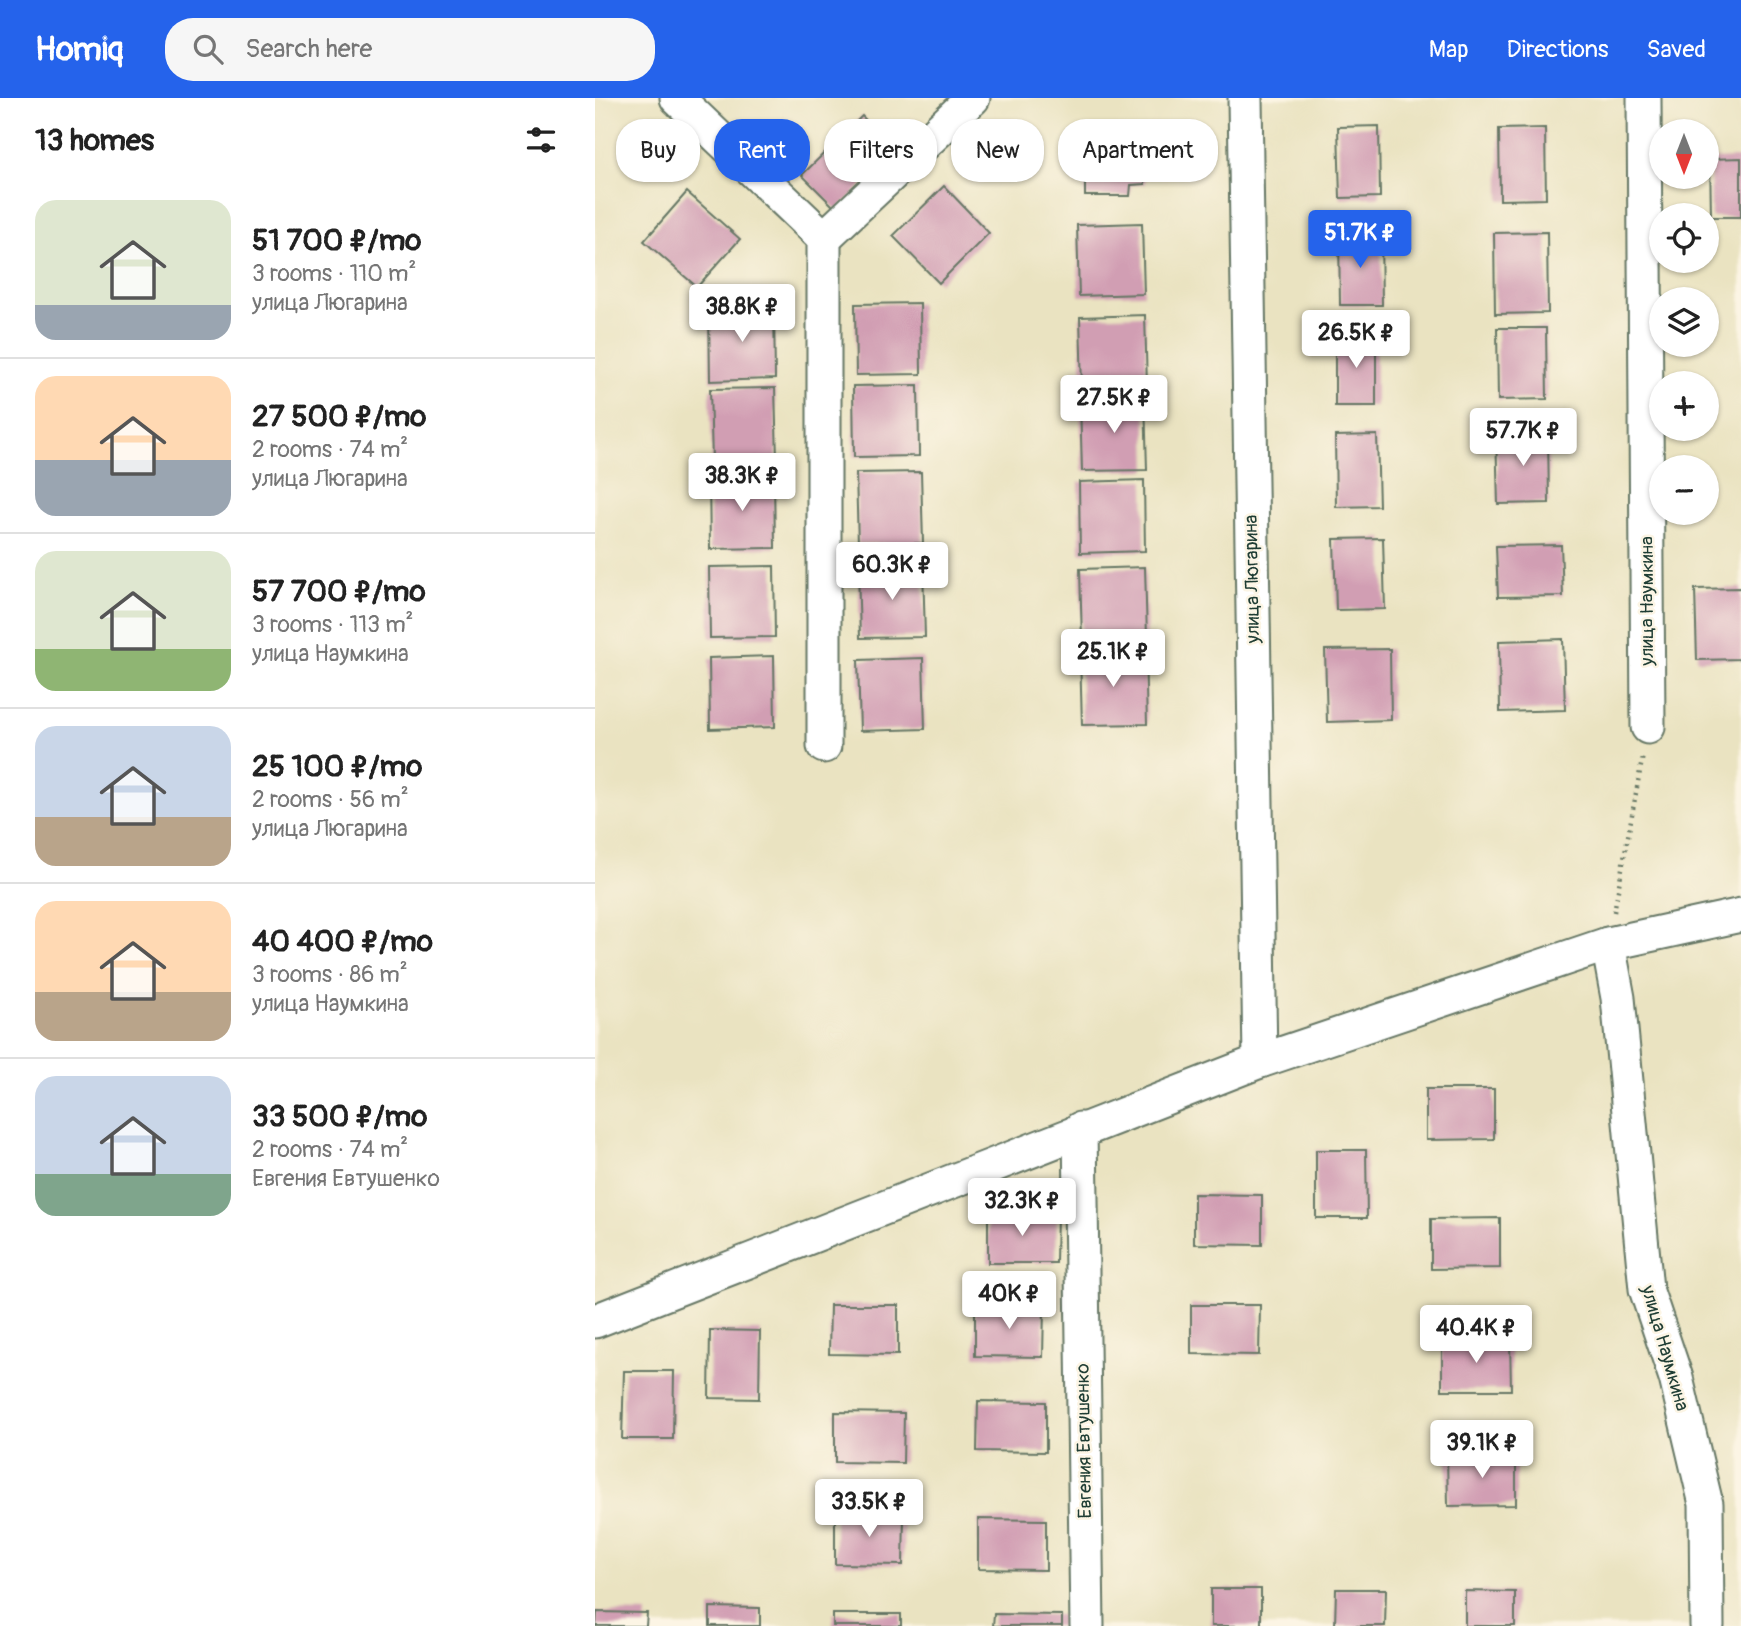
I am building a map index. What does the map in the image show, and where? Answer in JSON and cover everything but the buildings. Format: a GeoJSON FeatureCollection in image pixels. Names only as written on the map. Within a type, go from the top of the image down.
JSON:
{"type":"FeatureCollection","features":[{"type":"Feature","properties":{"kind":"street"},"geometry":{"type":"LineString","coordinates":[[677,98],[824,238],[824,746]]}},
{"type":"Feature","properties":{"kind":"street"},"geometry":{"type":"LineString","coordinates":[[824,238],[973,98]]}},
{"type":"Feature","properties":{"kind":"street","name":"улица Люгарина"},"geometry":{"type":"LineString","coordinates":[[1245,98],[1260,1061]]}},
{"type":"Feature","properties":{"kind":"street","name":"улица Наумкина"},"geometry":{"type":"LineString","coordinates":[[1644,98],[1648,727]]}},
{"type":"Feature","properties":{"kind":"street"},"geometry":{"type":"LineString","coordinates":[[595,1321],[1080,1129],[1260,1061],[1608,944],[1741,915]]}},
{"type":"Feature","properties":{"kind":"street","name":"улица Наумкина"},"geometry":{"type":"LineString","coordinates":[[1608,944],[1618,998],[1646,1289],[1676,1378],[1706,1504],[1707,1626]]}},
{"type":"Feature","properties":{"kind":"street","name":"Евгения Евтушенко"},"geometry":{"type":"LineString","coordinates":[[1080,1129],[1087,1626]]}},
{"type":"Feature","properties":{"kind":"path"},"geometry":{"type":"LineString","coordinates":[[1608,944],[1648,727]]}}]}
